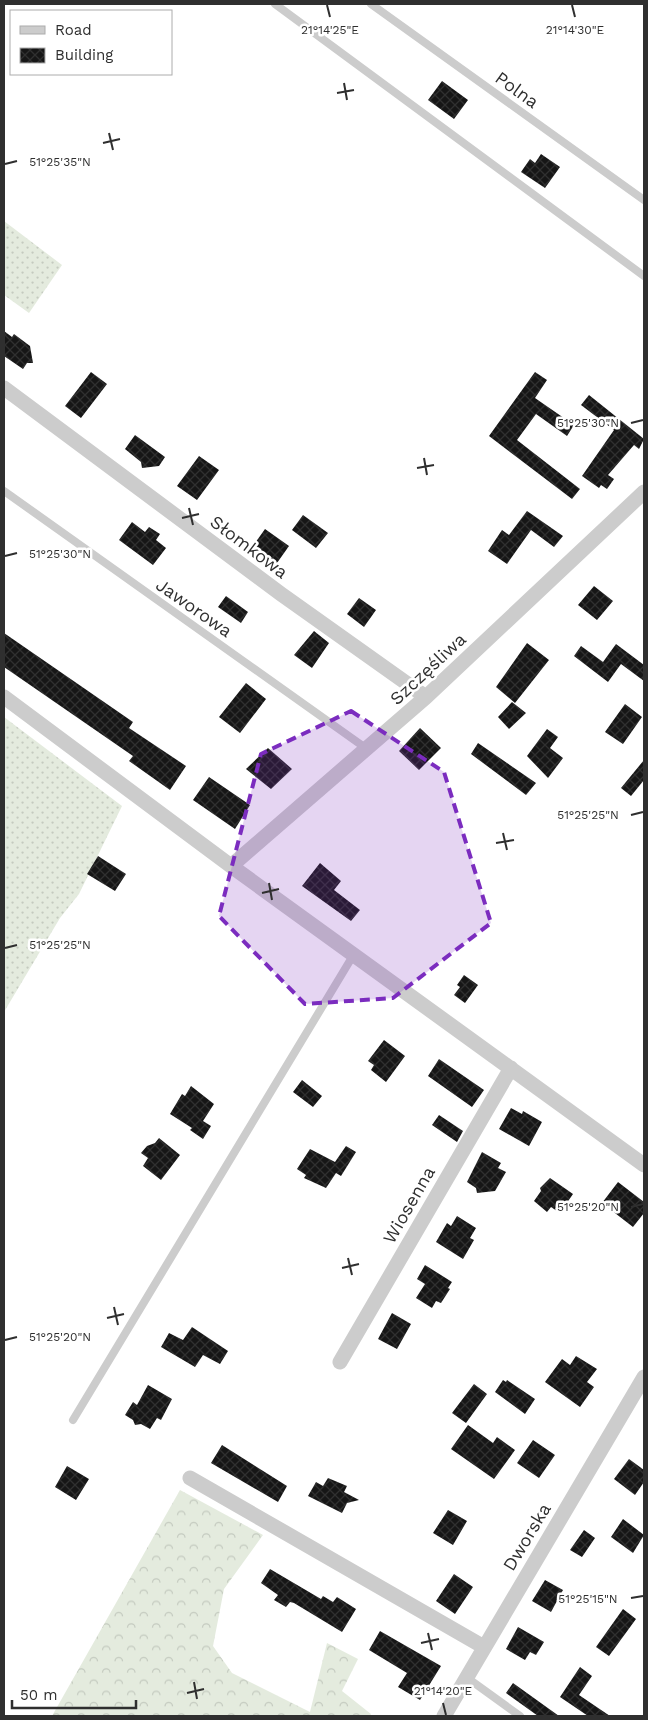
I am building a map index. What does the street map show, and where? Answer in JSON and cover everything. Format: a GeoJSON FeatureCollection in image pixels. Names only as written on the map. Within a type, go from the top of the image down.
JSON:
{"type":"FeatureCollection","features":[{"type":"Feature","properties":{"kind":"street","name":"Słomkowa"},"geometry":{"type":"LineString","coordinates":[[4,388],[282,594],[426,697]]}},
{"type":"Feature","properties":{"kind":"street","name":"Szczęśliwa"},"geometry":{"type":"LineString","coordinates":[[231,866],[426,697],[644,492]]}},
{"type":"Feature","properties":{"kind":"street"},"geometry":{"type":"LineString","coordinates":[[4,697],[231,866],[644,1165]]}},
{"type":"Feature","properties":{"kind":"street","name":"Wiosenna"},"geometry":{"type":"LineString","coordinates":[[340,1362],[511,1068]]}},
{"type":"Feature","properties":{"kind":"street","name":"Dworska"},"geometry":{"type":"LineString","coordinates":[[444,1716],[644,1377]]}},
{"type":"Feature","properties":{"kind":"street"},"geometry":{"type":"LineString","coordinates":[[190,1478],[484,1647]]}},
{"type":"Feature","properties":{"kind":"lane"},"geometry":{"type":"LineString","coordinates":[[275,4],[644,276]]}},
{"type":"Feature","properties":{"kind":"lane","name":"Polna"},"geometry":{"type":"LineString","coordinates":[[371,4],[644,200]]}},
{"type":"Feature","properties":{"kind":"lane","name":"Jaworowa"},"geometry":{"type":"LineString","coordinates":[[4,491],[367,749]]}},
{"type":"Feature","properties":{"kind":"lane"},"geometry":{"type":"LineString","coordinates":[[73,1420],[354,954]]}},
{"type":"Feature","properties":{"kind":"lane"},"geometry":{"type":"LineString","coordinates":[[466,1678],[520,1716]]}},
{"type":"Feature","properties":{"kind":"highlighted area"},"geometry":{"type":"Polygon","coordinates":[[[351,711],[444,772],[491,923],[393,998],[305,1004],[219,916],[261,754],[351,711]]]}},
{"type":"Feature","properties":{"kind":"green space"},"geometry":{"type":"Polygon","coordinates":[[[4,221],[62,265],[29,313],[4,295],[4,221]]]}},
{"type":"Feature","properties":{"kind":"green space"},"geometry":{"type":"Polygon","coordinates":[[[4,717],[122,806],[79,894],[60,918],[4,1012],[4,717]]]}},
{"type":"Feature","properties":{"kind":"green space"},"geometry":{"type":"Polygon","coordinates":[[[180,1490],[263,1535],[224,1589],[213,1646],[232,1673],[310,1712],[327,1643],[358,1659],[342,1691],[371,1714],[370,1716],[52,1716],[180,1490]]]}},
{"type":"Feature","properties":{"kind":"building"},"geometry":{"type":"Polygon","coordinates":[[[442,81],[468,100],[454,119],[428,100],[442,81]]]}},
{"type":"Feature","properties":{"kind":"building"},"geometry":{"type":"Polygon","coordinates":[[[541,154],[560,167],[545,188],[521,172],[530,159],[535,163],[541,154]]]}},
{"type":"Feature","properties":{"kind":"building"},"geometry":{"type":"Polygon","coordinates":[[[4,331],[12,337],[14,334],[30,346],[33,363],[27,363],[23,369],[4,356],[4,331]]]}},
{"type":"Feature","properties":{"kind":"building"},"geometry":{"type":"Polygon","coordinates":[[[91,372],[107,384],[81,418],[65,406],[91,372]]]}},
{"type":"Feature","properties":{"kind":"building"},"geometry":{"type":"Polygon","coordinates":[[[535,372],[547,380],[535,398],[574,425],[567,436],[536,414],[517,440],[580,489],[572,499],[489,436],[535,372]]]}},
{"type":"Feature","properties":{"kind":"building"},"geometry":{"type":"Polygon","coordinates":[[[589,395],[644,439],[639,449],[634,445],[608,475],[614,479],[607,489],[601,485],[599,488],[582,476],[614,430],[581,405],[589,395]]]}},
{"type":"Feature","properties":{"kind":"building"},"geometry":{"type":"Polygon","coordinates":[[[135,435],[165,457],[159,466],[142,468],[141,462],[125,449],[135,435]]]}},
{"type":"Feature","properties":{"kind":"building"},"geometry":{"type":"Polygon","coordinates":[[[199,456],[219,470],[197,500],[177,486],[199,456]]]}},
{"type":"Feature","properties":{"kind":"building"},"geometry":{"type":"Polygon","coordinates":[[[527,511],[563,536],[554,547],[531,530],[507,564],[488,551],[502,530],[509,535],[527,511]]]}},
{"type":"Feature","properties":{"kind":"building"},"geometry":{"type":"Polygon","coordinates":[[[303,515],[328,533],[316,548],[292,530],[303,515]]]}},
{"type":"Feature","properties":{"kind":"building"},"geometry":{"type":"Polygon","coordinates":[[[132,522],[145,532],[149,527],[160,534],[156,540],[166,548],[153,565],[119,540],[132,522]]]}},
{"type":"Feature","properties":{"kind":"building"},"geometry":{"type":"Polygon","coordinates":[[[265,529],[289,546],[277,563],[253,546],[265,529]]]}},
{"type":"Feature","properties":{"kind":"building"},"geometry":{"type":"Polygon","coordinates":[[[594,586],[613,601],[597,620],[578,605],[594,586]]]}},
{"type":"Feature","properties":{"kind":"building"},"geometry":{"type":"Polygon","coordinates":[[[226,596],[248,612],[241,623],[218,607],[226,596]]]}},
{"type":"Feature","properties":{"kind":"building"},"geometry":{"type":"Polygon","coordinates":[[[359,598],[376,610],[364,627],[347,614],[359,598]]]}},
{"type":"Feature","properties":{"kind":"building"},"geometry":{"type":"Polygon","coordinates":[[[314,631],[329,643],[312,668],[294,655],[314,631]]]}},
{"type":"Feature","properties":{"kind":"building"},"geometry":{"type":"Polygon","coordinates":[[[4,633],[133,722],[129,728],[186,766],[170,790],[129,761],[133,756],[4,667],[4,633]]]}},
{"type":"Feature","properties":{"kind":"building"},"geometry":{"type":"Polygon","coordinates":[[[527,643],[549,660],[515,703],[496,687],[527,643]]]}},
{"type":"Feature","properties":{"kind":"building"},"geometry":{"type":"Polygon","coordinates":[[[616,644],[644,665],[644,681],[621,664],[608,682],[574,656],[581,646],[603,662],[616,644]]]}},
{"type":"Feature","properties":{"kind":"building"},"geometry":{"type":"Polygon","coordinates":[[[246,683],[266,699],[240,733],[219,717],[246,683]]]}},
{"type":"Feature","properties":{"kind":"building"},"geometry":{"type":"Polygon","coordinates":[[[512,702],[526,713],[509,729],[498,717],[512,702]]]}},
{"type":"Feature","properties":{"kind":"building"},"geometry":{"type":"Polygon","coordinates":[[[625,704],[642,717],[623,744],[605,732],[625,704]]]}},
{"type":"Feature","properties":{"kind":"building"},"geometry":{"type":"Polygon","coordinates":[[[420,728],[441,748],[419,770],[399,751],[420,728]]]}},
{"type":"Feature","properties":{"kind":"building"},"geometry":{"type":"Polygon","coordinates":[[[547,729],[558,737],[550,748],[563,758],[548,778],[527,756],[547,729]]]}},
{"type":"Feature","properties":{"kind":"building"},"geometry":{"type":"Polygon","coordinates":[[[478,743],[536,783],[526,795],[471,754],[478,743]]]}},
{"type":"Feature","properties":{"kind":"building"},"geometry":{"type":"Polygon","coordinates":[[[268,748],[292,769],[271,789],[246,769],[268,748]]]}},
{"type":"Feature","properties":{"kind":"building"},"geometry":{"type":"Polygon","coordinates":[[[644,760],[644,780],[631,796],[621,788],[644,760]]]}},
{"type":"Feature","properties":{"kind":"building"},"geometry":{"type":"Polygon","coordinates":[[[209,777],[250,805],[235,829],[193,800],[209,777]]]}},
{"type":"Feature","properties":{"kind":"building"},"geometry":{"type":"Polygon","coordinates":[[[98,856],[126,874],[115,891],[87,874],[98,856]]]}},
{"type":"Feature","properties":{"kind":"building"},"geometry":{"type":"Polygon","coordinates":[[[320,863],[341,881],[334,890],[360,910],[351,921],[302,886],[320,863]]]}},
{"type":"Feature","properties":{"kind":"building"},"geometry":{"type":"Polygon","coordinates":[[[464,975],[478,985],[465,1003],[454,995],[460,987],[457,985],[464,975]]]}},
{"type":"Feature","properties":{"kind":"building"},"geometry":{"type":"Polygon","coordinates":[[[384,1040],[405,1056],[386,1082],[371,1070],[374,1065],[368,1061],[384,1040]]]}},
{"type":"Feature","properties":{"kind":"building"},"geometry":{"type":"Polygon","coordinates":[[[439,1059],[484,1090],[472,1107],[428,1076],[439,1059]]]}},
{"type":"Feature","properties":{"kind":"building"},"geometry":{"type":"Polygon","coordinates":[[[302,1080],[322,1096],[313,1107],[293,1092],[302,1080]]]}},
{"type":"Feature","properties":{"kind":"building"},"geometry":{"type":"Polygon","coordinates":[[[191,1086],[214,1104],[203,1121],[211,1126],[203,1139],[190,1130],[192,1128],[170,1114],[182,1094],[185,1096],[191,1086]]]}},
{"type":"Feature","properties":{"kind":"building"},"geometry":{"type":"Polygon","coordinates":[[[511,1108],[522,1114],[523,1111],[542,1122],[529,1146],[499,1129],[511,1108]]]}},
{"type":"Feature","properties":{"kind":"building"},"geometry":{"type":"Polygon","coordinates":[[[439,1115],[463,1131],[457,1142],[432,1125],[439,1115]]]}},
{"type":"Feature","properties":{"kind":"building"},"geometry":{"type":"Polygon","coordinates":[[[159,1138],[180,1155],[161,1180],[143,1166],[148,1158],[141,1153],[147,1146],[155,1143],[159,1138]]]}},
{"type":"Feature","properties":{"kind":"building"},"geometry":{"type":"Polygon","coordinates":[[[346,1146],[356,1152],[341,1176],[336,1173],[326,1188],[304,1178],[306,1175],[297,1169],[310,1149],[335,1162],[346,1146]]]}},
{"type":"Feature","properties":{"kind":"building"},"geometry":{"type":"Polygon","coordinates":[[[482,1152],[501,1163],[498,1168],[506,1172],[495,1191],[477,1193],[476,1188],[467,1182],[482,1152]]]}},
{"type":"Feature","properties":{"kind":"building"},"geometry":{"type":"Polygon","coordinates":[[[550,1178],[573,1194],[560,1213],[551,1207],[547,1212],[534,1201],[541,1191],[540,1188],[550,1178]]]}},
{"type":"Feature","properties":{"kind":"building"},"geometry":{"type":"Polygon","coordinates":[[[618,1182],[644,1202],[644,1213],[633,1227],[602,1203],[618,1182]]]}},
{"type":"Feature","properties":{"kind":"building"},"geometry":{"type":"Polygon","coordinates":[[[457,1216],[476,1228],[470,1238],[474,1240],[463,1259],[436,1242],[447,1223],[451,1226],[457,1216]]]}},
{"type":"Feature","properties":{"kind":"building"},"geometry":{"type":"Polygon","coordinates":[[[425,1265],[452,1282],[441,1303],[436,1301],[432,1308],[416,1298],[425,1284],[417,1279],[425,1265]]]}},
{"type":"Feature","properties":{"kind":"building"},"geometry":{"type":"Polygon","coordinates":[[[392,1313],[411,1324],[397,1349],[378,1339],[392,1313]]]}},
{"type":"Feature","properties":{"kind":"building"},"geometry":{"type":"Polygon","coordinates":[[[192,1327],[228,1351],[220,1364],[203,1355],[195,1367],[161,1347],[169,1333],[183,1340],[192,1327]]]}},
{"type":"Feature","properties":{"kind":"building"},"geometry":{"type":"Polygon","coordinates":[[[576,1356],[597,1369],[587,1382],[594,1387],[580,1407],[545,1382],[562,1359],[570,1365],[576,1356]]]}},
{"type":"Feature","properties":{"kind":"building"},"geometry":{"type":"Polygon","coordinates":[[[503,1380],[506,1382],[507,1380],[535,1399],[525,1414],[495,1392],[503,1380]]]}},
{"type":"Feature","properties":{"kind":"building"},"geometry":{"type":"Polygon","coordinates":[[[474,1384],[487,1394],[466,1423],[452,1413],[474,1384]]]}},
{"type":"Feature","properties":{"kind":"building"},"geometry":{"type":"Polygon","coordinates":[[[148,1385],[172,1399],[161,1420],[157,1418],[150,1429],[141,1424],[135,1425],[133,1420],[125,1415],[133,1402],[137,1405],[148,1385]]]}},
{"type":"Feature","properties":{"kind":"building"},"geometry":{"type":"Polygon","coordinates":[[[468,1425],[493,1443],[497,1437],[515,1450],[494,1479],[451,1449],[468,1425]]]}},
{"type":"Feature","properties":{"kind":"building"},"geometry":{"type":"Polygon","coordinates":[[[533,1440],[555,1455],[539,1478],[517,1463],[533,1440]]]}},
{"type":"Feature","properties":{"kind":"building"},"geometry":{"type":"Polygon","coordinates":[[[222,1445],[287,1486],[278,1502],[211,1463],[222,1445]]]}},
{"type":"Feature","properties":{"kind":"building"},"geometry":{"type":"Polygon","coordinates":[[[629,1459],[644,1470],[644,1482],[635,1495],[614,1479],[629,1459]]]}},
{"type":"Feature","properties":{"kind":"building"},"geometry":{"type":"Polygon","coordinates":[[[67,1466],[89,1479],[76,1500],[55,1487],[67,1466]]]}},
{"type":"Feature","properties":{"kind":"building"},"geometry":{"type":"Polygon","coordinates":[[[328,1478],[347,1486],[344,1492],[359,1500],[347,1503],[342,1513],[308,1496],[316,1482],[323,1486],[328,1478]]]}},
{"type":"Feature","properties":{"kind":"building"},"geometry":{"type":"Polygon","coordinates":[[[448,1510],[467,1521],[453,1545],[433,1533],[448,1510]]]}},
{"type":"Feature","properties":{"kind":"building"},"geometry":{"type":"Polygon","coordinates":[[[623,1519],[644,1535],[633,1553],[611,1537],[623,1519]]]}},
{"type":"Feature","properties":{"kind":"building"},"geometry":{"type":"Polygon","coordinates":[[[584,1530],[595,1538],[582,1557],[570,1550],[584,1530]]]}},
{"type":"Feature","properties":{"kind":"building"},"geometry":{"type":"Polygon","coordinates":[[[270,1569],[321,1599],[323,1596],[333,1602],[337,1597],[356,1609],[342,1632],[294,1603],[290,1602],[286,1607],[274,1600],[278,1595],[261,1583],[270,1569]]]}},
{"type":"Feature","properties":{"kind":"building"},"geometry":{"type":"Polygon","coordinates":[[[454,1574],[473,1587],[455,1614],[436,1601],[454,1574]]]}},
{"type":"Feature","properties":{"kind":"building"},"geometry":{"type":"Polygon","coordinates":[[[545,1580],[563,1590],[551,1612],[532,1601],[545,1580]]]}},
{"type":"Feature","properties":{"kind":"building"},"geometry":{"type":"Polygon","coordinates":[[[623,1609],[636,1619],[609,1656],[596,1647],[623,1609]]]}},
{"type":"Feature","properties":{"kind":"building"},"geometry":{"type":"Polygon","coordinates":[[[518,1627],[544,1642],[536,1655],[530,1652],[525,1660],[506,1649],[518,1627]]]}},
{"type":"Feature","properties":{"kind":"building"},"geometry":{"type":"Polygon","coordinates":[[[380,1631],[441,1666],[420,1700],[398,1687],[407,1673],[369,1650],[380,1631]]]}},
{"type":"Feature","properties":{"kind":"building"},"geometry":{"type":"Polygon","coordinates":[[[580,1667],[592,1676],[579,1695],[610,1716],[588,1716],[560,1697],[580,1667]]]}},
{"type":"Feature","properties":{"kind":"building"},"geometry":{"type":"Polygon","coordinates":[[[513,1683],[559,1716],[538,1716],[506,1693],[513,1683]]]}}]}
